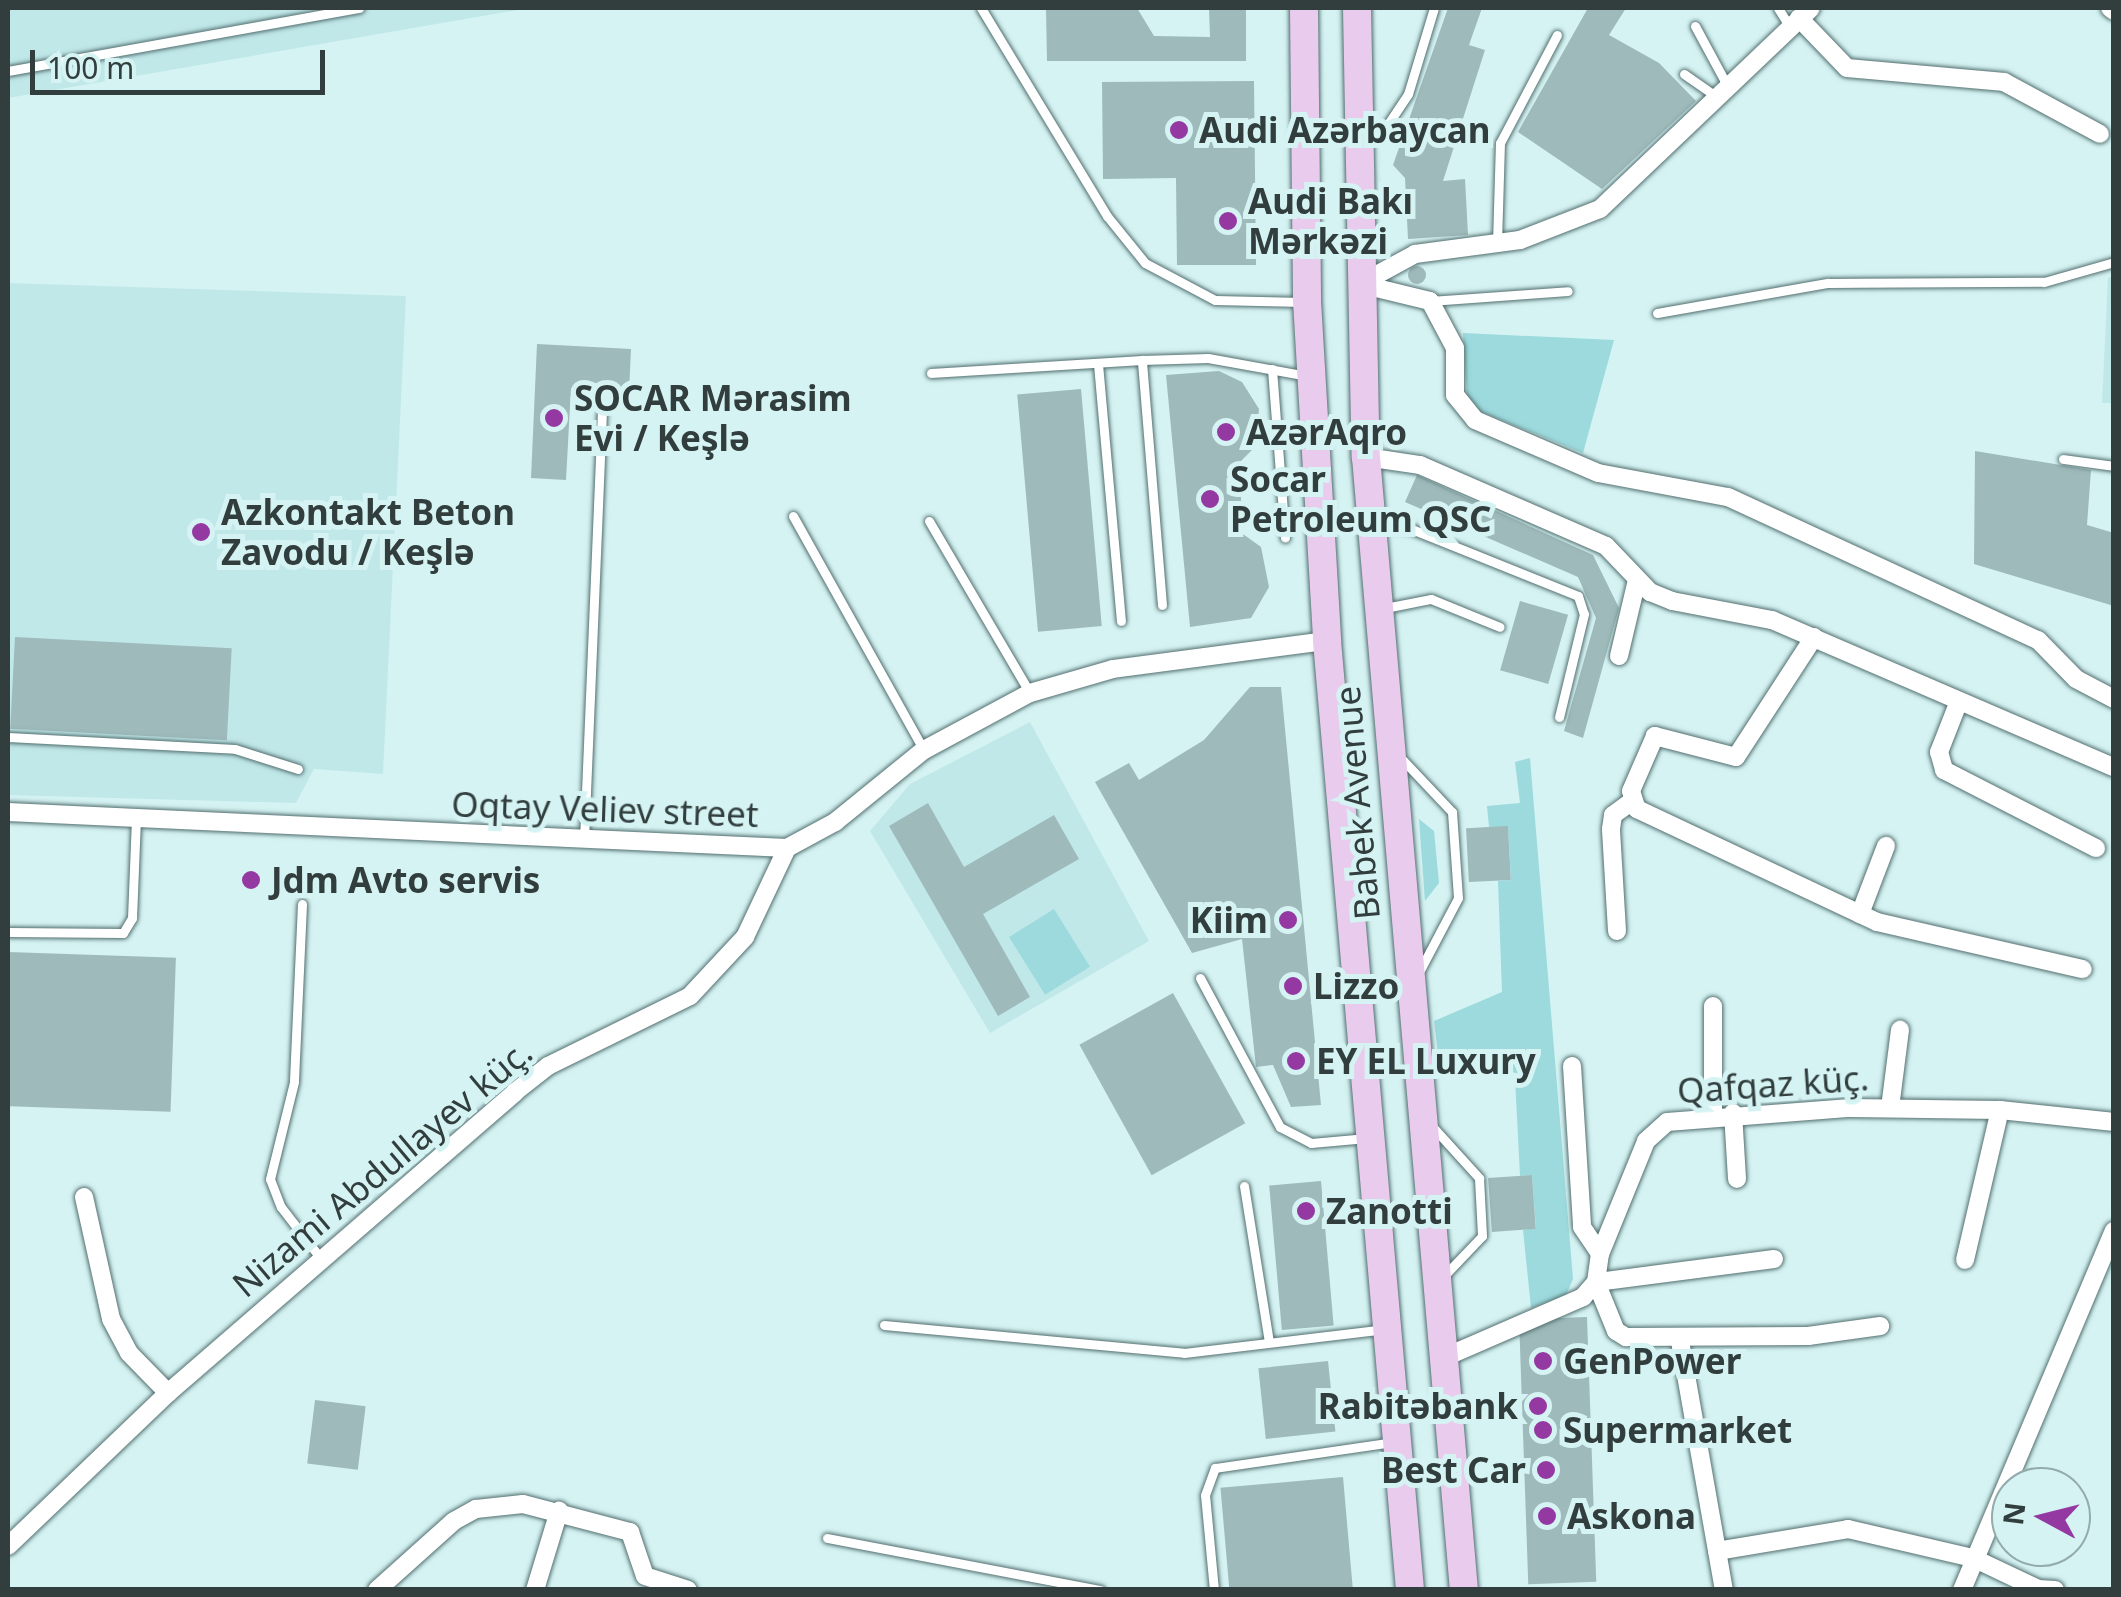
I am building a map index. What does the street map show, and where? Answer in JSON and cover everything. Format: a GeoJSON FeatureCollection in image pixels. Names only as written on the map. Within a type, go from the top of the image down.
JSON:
{"type":"FeatureCollection","features":[{"type":"Feature","properties":{"kind":"main road","name":"Babek Avenue"},"geometry":{"type":"LineString","coordinates":[[1304,8],[1308,301],[1327,641],[1410,1590]]}},
{"type":"Feature","properties":{"kind":"main road"},"geometry":{"type":"LineString","coordinates":[[1304,53],[1315,8]]}},
{"type":"Feature","properties":{"kind":"main road"},"geometry":{"type":"LineString","coordinates":[[1346,8],[1359,135]]}},
{"type":"Feature","properties":{"kind":"main road","name":"Babek Avenue"},"geometry":{"type":"LineString","coordinates":[[1357,8],[1366,457],[1464,1590]]}},
{"type":"Feature","properties":{"kind":"street"},"geometry":{"type":"LineString","coordinates":[[1360,284],[1415,254],[1497,243],[1565,228],[1600,209],[1800,18],[1847,68],[2004,82],[2100,134]]}},
{"type":"Feature","properties":{"kind":"street"},"geometry":{"type":"LineString","coordinates":[[1360,284],[1430,301],[1455,348],[1456,395],[1475,420],[1598,472],[1728,497],[2038,640],[2076,680],[2114,699]]}},
{"type":"Feature","properties":{"kind":"street"},"geometry":{"type":"LineString","coordinates":[[1366,457],[1420,465],[1606,546],[1636,580],[1672,602],[1772,620],[2114,768]]}},
{"type":"Feature","properties":{"kind":"street"},"geometry":{"type":"LineString","coordinates":[[1619,656],[1636,580]]}},
{"type":"Feature","properties":{"kind":"street"},"geometry":{"type":"LineString","coordinates":[[1617,931],[1610,830],[1619,808],[1632,802],[1656,736],[1725,757],[1746,748],[1814,637]]}},
{"type":"Feature","properties":{"kind":"street","name":"Oqtay Veliev street"},"geometry":{"type":"LineString","coordinates":[[8,812],[136,814],[584,842],[788,848],[835,822],[924,750],[1030,693],[1113,669],[1327,641]]}},
{"type":"Feature","properties":{"kind":"street"},"geometry":{"type":"LineString","coordinates":[[1959,701],[1938,752],[1944,770],[2096,848]]}},
{"type":"Feature","properties":{"kind":"street"},"geometry":{"type":"LineString","coordinates":[[1632,802],[1646,816],[1904,932],[2083,969]]}},
{"type":"Feature","properties":{"kind":"street"},"geometry":{"type":"LineString","coordinates":[[1860,914],[1886,846]]}},
{"type":"Feature","properties":{"kind":"street","name":"Nizami Abdullayev küç."},"geometry":{"type":"LineString","coordinates":[[8,1546],[168,1393],[548,1066],[690,996],[746,937],[788,848]]}},
{"type":"Feature","properties":{"kind":"street"},"geometry":{"type":"LineString","coordinates":[[1712,1006],[1712,1114]]}},
{"type":"Feature","properties":{"kind":"street"},"geometry":{"type":"LineString","coordinates":[[1890,1108],[1900,1030]]}},
{"type":"Feature","properties":{"kind":"street"},"geometry":{"type":"LineString","coordinates":[[1572,1066],[1582,1228],[1600,1254]]}},
{"type":"Feature","properties":{"kind":"street","name":"Qafqaz küç."},"geometry":{"type":"LineString","coordinates":[[1596,1282],[1600,1254],[1654,1130],[1712,1114],[1890,1108],[2000,1110],[2114,1122]]}},
{"type":"Feature","properties":{"kind":"street"},"geometry":{"type":"LineString","coordinates":[[1965,1260],[2000,1110]]}},
{"type":"Feature","properties":{"kind":"street"},"geometry":{"type":"LineString","coordinates":[[1733,1113],[1736,1179]]}},
{"type":"Feature","properties":{"kind":"street"},"geometry":{"type":"LineString","coordinates":[[84,1197],[112,1319],[130,1353],[168,1393]]}},
{"type":"Feature","properties":{"kind":"street"},"geometry":{"type":"LineString","coordinates":[[1962,1590],[2114,1231]]}},
{"type":"Feature","properties":{"kind":"street"},"geometry":{"type":"LineString","coordinates":[[1443,1358],[1567,1306],[1596,1282],[1774,1259]]}},
{"type":"Feature","properties":{"kind":"street"},"geometry":{"type":"LineString","coordinates":[[1596,1282],[1616,1331],[1680,1341],[1880,1326]]}},
{"type":"Feature","properties":{"kind":"street"},"geometry":{"type":"LineString","coordinates":[[1680,1341],[1724,1590]]}},
{"type":"Feature","properties":{"kind":"street"},"geometry":{"type":"LineString","coordinates":[[377,1590],[476,1510],[523,1504],[630,1532],[645,1576],[688,1590]]}},
{"type":"Feature","properties":{"kind":"street"},"geometry":{"type":"LineString","coordinates":[[534,1590],[559,1511]]}},
{"type":"Feature","properties":{"kind":"street"},"geometry":{"type":"LineString","coordinates":[[1717,1550],[1848,1529],[1973,1558],[2038,1589],[2055,1590]]}},
{"type":"Feature","properties":{"kind":"lane"},"geometry":{"type":"LineString","coordinates":[[8,71],[359,8]]}},
{"type":"Feature","properties":{"kind":"lane"},"geometry":{"type":"LineString","coordinates":[[980,8],[1106,216],[1145,263],[1215,300],[1308,301]]}},
{"type":"Feature","properties":{"kind":"lane"},"geometry":{"type":"LineString","coordinates":[[1359,135],[1384,130],[1408,94],[1434,8]]}},
{"type":"Feature","properties":{"kind":"lane"},"geometry":{"type":"LineString","coordinates":[[1778,8],[1800,18]]}},
{"type":"Feature","properties":{"kind":"lane"},"geometry":{"type":"LineString","coordinates":[[1695,26],[1722,92]]}},
{"type":"Feature","properties":{"kind":"lane"},"geometry":{"type":"LineString","coordinates":[[1497,243],[1500,143],[1557,35]]}},
{"type":"Feature","properties":{"kind":"lane"},"geometry":{"type":"LineString","coordinates":[[1684,74],[1722,92]]}},
{"type":"Feature","properties":{"kind":"lane"},"geometry":{"type":"LineString","coordinates":[[1657,313],[1828,283],[2044,282],[2114,262]]}},
{"type":"Feature","properties":{"kind":"lane"},"geometry":{"type":"LineString","coordinates":[[1430,301],[1568,291]]}},
{"type":"Feature","properties":{"kind":"lane"},"geometry":{"type":"LineString","coordinates":[[931,373],[1208,358],[1311,377]]}},
{"type":"Feature","properties":{"kind":"lane"},"geometry":{"type":"LineString","coordinates":[[1142,360],[1162,606]]}},
{"type":"Feature","properties":{"kind":"lane"},"geometry":{"type":"LineString","coordinates":[[1098,364],[1121,622]]}},
{"type":"Feature","properties":{"kind":"lane"},"geometry":{"type":"LineString","coordinates":[[1272,369],[1285,538]]}},
{"type":"Feature","properties":{"kind":"lane"},"geometry":{"type":"LineString","coordinates":[[584,842],[602,414]]}},
{"type":"Feature","properties":{"kind":"lane"},"geometry":{"type":"LineString","coordinates":[[2062,459],[2114,466]]}},
{"type":"Feature","properties":{"kind":"lane"},"geometry":{"type":"LineString","coordinates":[[793,516],[924,750]]}},
{"type":"Feature","properties":{"kind":"lane"},"geometry":{"type":"LineString","coordinates":[[929,521],[1030,693]]}},
{"type":"Feature","properties":{"kind":"lane"},"geometry":{"type":"LineString","coordinates":[[1371,524],[1409,528],[1578,596],[1584,614],[1559,717]]}},
{"type":"Feature","properties":{"kind":"lane"},"geometry":{"type":"LineString","coordinates":[[1378,610],[1431,599],[1500,627]]}},
{"type":"Feature","properties":{"kind":"lane"},"geometry":{"type":"LineString","coordinates":[[8,737],[235,749],[298,769]]}},
{"type":"Feature","properties":{"kind":"lane"},"geometry":{"type":"LineString","coordinates":[[1390,748],[1452,812],[1458,898],[1411,986]]}},
{"type":"Feature","properties":{"kind":"lane"},"geometry":{"type":"LineString","coordinates":[[8,932],[123,933],[132,918],[136,814]]}},
{"type":"Feature","properties":{"kind":"lane"},"geometry":{"type":"LineString","coordinates":[[302,904],[294,1082],[270,1179],[281,1207],[322,1260]]}},
{"type":"Feature","properties":{"kind":"lane"},"geometry":{"type":"LineString","coordinates":[[1200,978],[1280,1127],[1311,1142],[1370,1138]]}},
{"type":"Feature","properties":{"kind":"lane"},"geometry":{"type":"LineString","coordinates":[[1422,1116],[1479,1178],[1482,1236],[1436,1285]]}},
{"type":"Feature","properties":{"kind":"lane"},"geometry":{"type":"LineString","coordinates":[[1244,1186],[1269,1342]]}},
{"type":"Feature","properties":{"kind":"lane"},"geometry":{"type":"LineString","coordinates":[[884,1325],[1184,1353],[1386,1329]]}},
{"type":"Feature","properties":{"kind":"lane"},"geometry":{"type":"LineString","coordinates":[[1214,1590],[1205,1494],[1216,1468],[1396,1442]]}},
{"type":"Feature","properties":{"kind":"lane"},"geometry":{"type":"LineString","coordinates":[[827,1538],[1100,1590]]}},
{"type":"Feature","properties":{"kind":"shaded area"},"geometry":{"type":"Polygon","coordinates":[[[8,8],[529,8],[8,98],[8,8]]]}},
{"type":"Feature","properties":{"kind":"shaded area"},"geometry":{"type":"Polygon","coordinates":[[[2108,277],[2114,278],[2113,403],[2102,403],[2108,277]]]}},
{"type":"Feature","properties":{"kind":"shaded area","name":"Azkontakt Beton Zavodu / Keşlə"},"geometry":{"type":"Polygon","coordinates":[[[8,283],[406,296],[383,774],[314,769],[296,803],[8,795],[8,283]]]}},
{"type":"Feature","properties":{"kind":"shaded area"},"geometry":{"type":"Polygon","coordinates":[[[1463,333],[1614,340],[1583,453],[1477,410],[1467,395],[1463,333]]]}},
{"type":"Feature","properties":{"kind":"shaded area"},"geometry":{"type":"Polygon","coordinates":[[[1030,722],[1149,941],[990,1033],[870,831],[910,784],[1030,722]]]}},
{"type":"Feature","properties":{"kind":"shaded area"},"geometry":{"type":"Polygon","coordinates":[[[1530,758],[1573,1279],[1566,1295],[1531,1308],[1523,1230],[1536,1228],[1532,1175],[1520,1176],[1515,1078],[1438,1054],[1434,1021],[1502,992],[1498,881],[1511,880],[1508,827],[1489,827],[1487,806],[1520,803],[1515,762],[1530,758]]]}},
{"type":"Feature","properties":{"kind":"shaded area"},"geometry":{"type":"Polygon","coordinates":[[[1419,819],[1434,831],[1439,883],[1425,901],[1419,819]]]}},
{"type":"Feature","properties":{"kind":"shaded area"},"geometry":{"type":"Polygon","coordinates":[[[1054,909],[1090,967],[1045,995],[1009,937],[1054,909]]]}},
{"type":"Feature","properties":{"kind":"building"},"geometry":{"type":"Polygon","coordinates":[[[1046,8],[1137,8],[1154,36],[1210,37],[1209,8],[1246,8],[1246,61],[1047,61],[1046,8]]]}},
{"type":"Feature","properties":{"kind":"building"},"geometry":{"type":"Polygon","coordinates":[[[1448,8],[1482,8],[1469,45],[1485,50],[1443,181],[1465,179],[1468,235],[1408,239],[1405,178],[1393,165],[1448,8]]]}},
{"type":"Feature","properties":{"kind":"building"},"geometry":{"type":"Polygon","coordinates":[[[1588,8],[1626,8],[1609,35],[1659,63],[1696,101],[1602,189],[1518,132],[1588,8]]]}},
{"type":"Feature","properties":{"kind":"building","name":"Audi Azərbaycan"},"geometry":{"type":"Polygon","coordinates":[[[1254,81],[1256,265],[1177,265],[1176,178],[1103,179],[1102,82],[1254,81]]]}},
{"type":"Feature","properties":{"kind":"building"},"geometry":{"type":"Polygon","coordinates":[[[1417,266],[1426,275],[1417,284],[1408,275],[1417,266]]]}},
{"type":"Feature","properties":{"kind":"building"},"geometry":{"type":"Polygon","coordinates":[[[537,344],[631,349],[629,392],[571,388],[566,480],[531,478],[537,344]]]}},
{"type":"Feature","properties":{"kind":"building","name":"Socar Petroleum QSC"},"geometry":{"type":"Polygon","coordinates":[[[1219,371],[1242,382],[1259,409],[1255,447],[1239,463],[1243,534],[1261,547],[1269,587],[1251,618],[1190,627],[1166,375],[1219,371]]]}},
{"type":"Feature","properties":{"kind":"building"},"geometry":{"type":"Polygon","coordinates":[[[1081,389],[1102,626],[1038,632],[1017,395],[1081,389]]]}},
{"type":"Feature","properties":{"kind":"building"},"geometry":{"type":"Polygon","coordinates":[[[1975,451],[2091,470],[2087,525],[2114,533],[2114,606],[1974,564],[1975,451]]]}},
{"type":"Feature","properties":{"kind":"building"},"geometry":{"type":"Polygon","coordinates":[[[1417,475],[1593,555],[1619,608],[1583,738],[1564,731],[1596,618],[1578,577],[1405,502],[1417,475]]]}},
{"type":"Feature","properties":{"kind":"building"},"geometry":{"type":"Polygon","coordinates":[[[1520,601],[1568,615],[1548,684],[1500,670],[1520,601]]]}},
{"type":"Feature","properties":{"kind":"building"},"geometry":{"type":"Polygon","coordinates":[[[15,637],[232,648],[227,740],[10,729],[15,637]]]}},
{"type":"Feature","properties":{"kind":"building"},"geometry":{"type":"Polygon","coordinates":[[[1250,687],[1281,687],[1321,1105],[1291,1107],[1273,1065],[1256,1067],[1242,939],[1192,953],[1095,782],[1129,763],[1139,780],[1204,740],[1250,687]]]}},
{"type":"Feature","properties":{"kind":"building"},"geometry":{"type":"Polygon","coordinates":[[[928,803],[964,867],[1054,815],[1079,859],[983,914],[1030,997],[998,1016],[889,826],[928,803]]]}},
{"type":"Feature","properties":{"kind":"building"},"geometry":{"type":"Polygon","coordinates":[[[1508,826],[1511,880],[1469,882],[1466,828],[1508,826]]]}},
{"type":"Feature","properties":{"kind":"building"},"geometry":{"type":"Polygon","coordinates":[[[8,952],[176,958],[171,1112],[8,1106],[8,952]]]}},
{"type":"Feature","properties":{"kind":"building"},"geometry":{"type":"Polygon","coordinates":[[[1173,993],[1245,1123],[1152,1175],[1079,1045],[1173,993]]]}},
{"type":"Feature","properties":{"kind":"building"},"geometry":{"type":"Polygon","coordinates":[[[1532,1175],[1536,1229],[1492,1232],[1488,1178],[1532,1175]]]}},
{"type":"Feature","properties":{"kind":"building"},"geometry":{"type":"Polygon","coordinates":[[[1321,1181],[1334,1325],[1282,1330],[1269,1186],[1321,1181]]]}},
{"type":"Feature","properties":{"kind":"building"},"geometry":{"type":"Polygon","coordinates":[[[1587,1317],[1596,1582],[1528,1584],[1519,1319],[1587,1317]]]}},
{"type":"Feature","properties":{"kind":"building"},"geometry":{"type":"Polygon","coordinates":[[[1328,1361],[1335,1432],[1266,1439],[1258,1368],[1328,1361]]]}},
{"type":"Feature","properties":{"kind":"building"},"geometry":{"type":"Polygon","coordinates":[[[315,1400],[366,1406],[358,1470],[307,1464],[315,1400]]]}},
{"type":"Feature","properties":{"kind":"building"},"geometry":{"type":"Polygon","coordinates":[[[1343,1477],[1353,1590],[1229,1590],[1220,1488],[1343,1477]]]}},
{"type":"Feature","properties":{"kind":"place","name":"Audi Azərbaycan"},"geometry":{"type":"Point","coordinates":[1179,130]}},
{"type":"Feature","properties":{"kind":"place","name":"Audi Bakı Mərkəzi"},"geometry":{"type":"Point","coordinates":[1228,221]}},
{"type":"Feature","properties":{"kind":"place","name":"SOCAR Mərasim Evi / Keşlə"},"geometry":{"type":"Point","coordinates":[554,418]}},
{"type":"Feature","properties":{"kind":"place","name":"AzərAqro"},"geometry":{"type":"Point","coordinates":[1226,432]}},
{"type":"Feature","properties":{"kind":"place","name":"Socar Petroleum QSC"},"geometry":{"type":"Point","coordinates":[1210,499]}},
{"type":"Feature","properties":{"kind":"place","name":"Azkontakt Beton Zavodu / Keşlə"},"geometry":{"type":"Point","coordinates":[201,532]}},
{"type":"Feature","properties":{"kind":"place","name":"Jdm Avto servis"},"geometry":{"type":"Point","coordinates":[251,880]}},
{"type":"Feature","properties":{"kind":"place","name":"Kiim"},"geometry":{"type":"Point","coordinates":[1288,920]}},
{"type":"Feature","properties":{"kind":"place","name":"Lizzo"},"geometry":{"type":"Point","coordinates":[1293,986]}},
{"type":"Feature","properties":{"kind":"place","name":"EY EL Luxury"},"geometry":{"type":"Point","coordinates":[1296,1061]}},
{"type":"Feature","properties":{"kind":"place","name":"Zanotti"},"geometry":{"type":"Point","coordinates":[1306,1211]}},
{"type":"Feature","properties":{"kind":"place","name":"GenPower"},"geometry":{"type":"Point","coordinates":[1543,1361]}},
{"type":"Feature","properties":{"kind":"place","name":"Rabitəbank"},"geometry":{"type":"Point","coordinates":[1538,1406]}},
{"type":"Feature","properties":{"kind":"place","name":"Supermarket"},"geometry":{"type":"Point","coordinates":[1543,1430]}},
{"type":"Feature","properties":{"kind":"place","name":"Best Car"},"geometry":{"type":"Point","coordinates":[1546,1470]}},
{"type":"Feature","properties":{"kind":"place","name":"Askona"},"geometry":{"type":"Point","coordinates":[1547,1516]}}]}
